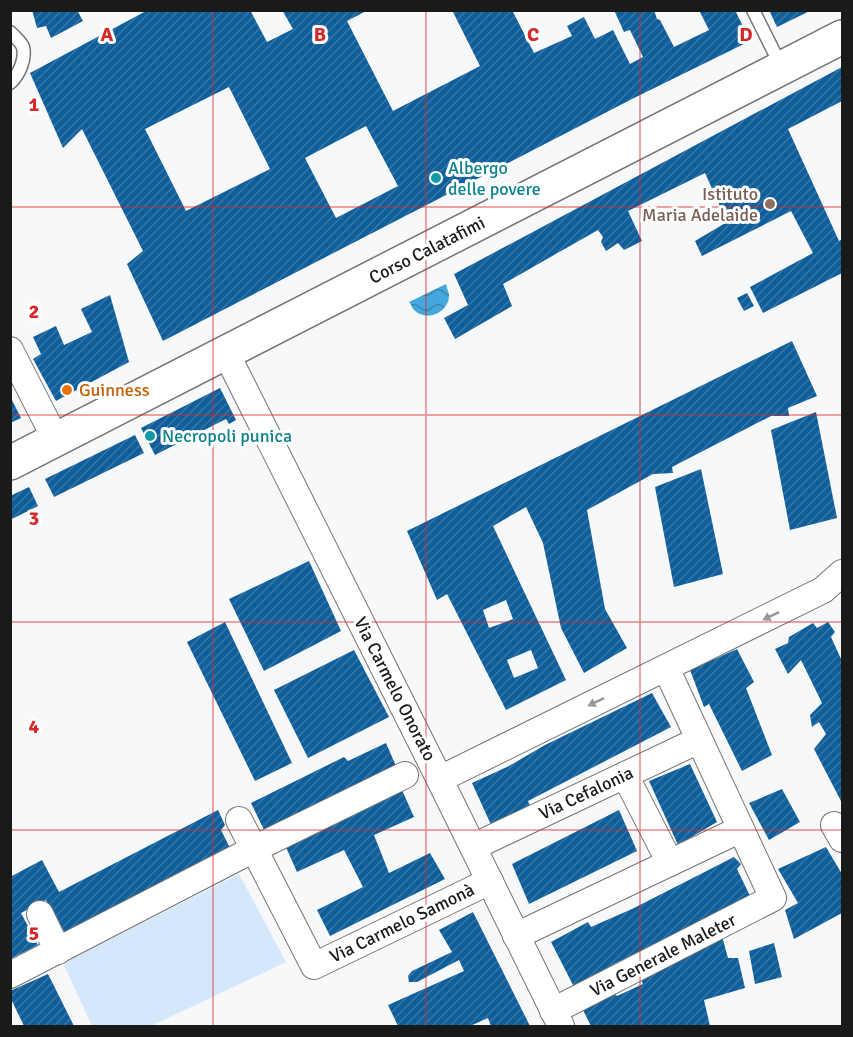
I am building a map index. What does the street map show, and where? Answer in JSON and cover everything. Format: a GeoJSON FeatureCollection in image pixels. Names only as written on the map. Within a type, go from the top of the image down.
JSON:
{"type":"FeatureCollection","features":[{"type":"Feature","properties":{"kind":"main road","name":"Corso Calatafimi"},"geometry":{"type":"LineString","coordinates":[[10,463],[843,37]]}},
{"type":"Feature","properties":{"kind":"street"},"geometry":{"type":"LineString","coordinates":[[10,350],[56,440]]}},
{"type":"Feature","properties":{"kind":"street","name":"Via Carmelo Onorato"},"geometry":{"type":"LineString","coordinates":[[226,353],[440,779],[557,1019]]}},
{"type":"Feature","properties":{"kind":"street"},"geometry":{"type":"LineString","coordinates":[[440,779],[666,668],[833,596],[843,573]]}},
{"type":"Feature","properties":{"kind":"street"},"geometry":{"type":"LineString","coordinates":[[516,936],[741,829],[666,668]]}},
{"type":"Feature","properties":{"kind":"street","name":"Via Cefalonia"},"geometry":{"type":"LineString","coordinates":[[473,847],[699,740]]}},
{"type":"Feature","properties":{"kind":"street"},"geometry":{"type":"LineString","coordinates":[[10,975],[254,849],[405,775]]}},
{"type":"Feature","properties":{"kind":"street"},"geometry":{"type":"LineString","coordinates":[[625,775],[670,863]]}},
{"type":"Feature","properties":{"kind":"street"},"geometry":{"type":"LineString","coordinates":[[239,820],[254,849]]}},
{"type":"Feature","properties":{"kind":"street","name":"Via Generale Maleter"},"geometry":{"type":"LineString","coordinates":[[557,1019],[773,898],[741,829]]}},
{"type":"Feature","properties":{"kind":"street","name":"Via Carmelo Samonà"},"geometry":{"type":"LineString","coordinates":[[254,849],[314,966],[490,881]]}},
{"type":"Feature","properties":{"kind":"street"},"geometry":{"type":"LineString","coordinates":[[40,914],[58,951]]}},
{"type":"Feature","properties":{"kind":"lane"},"geometry":{"type":"LineString","coordinates":[[753,10],[782,68]]}},
{"type":"Feature","properties":{"kind":"lane"},"geometry":{"type":"LineString","coordinates":[[10,32],[22,46],[24,60],[10,83]]}},
{"type":"Feature","properties":{"kind":"shaded area"},"geometry":{"type":"Polygon","coordinates":[[[239,874],[286,962],[151,1026],[92,1026],[63,963],[239,874]]]}},
{"type":"Feature","properties":{"kind":"water"},"geometry":{"type":"Polygon","coordinates":[[[446,284],[448,300],[446,306],[437,314],[425,316],[413,309],[409,302],[446,284]]]}},
{"type":"Feature","properties":{"kind":"building"},"geometry":{"type":"Polygon","coordinates":[[[32,10],[77,10],[83,21],[51,38],[46,26],[37,28],[32,10]]]}},
{"type":"Feature","properties":{"kind":"building","name":"Albergo delle povere"},"geometry":{"type":"Polygon","coordinates":[[[148,10],[250,10],[267,42],[293,29],[282,10],[368,10],[347,21],[393,111],[480,66],[452,10],[512,10],[534,53],[572,36],[567,26],[584,17],[595,39],[613,30],[630,64],[643,57],[630,30],[624,32],[614,10],[654,10],[674,47],[709,30],[699,10],[735,10],[750,41],[634,98],[163,341],[127,264],[143,251],[82,129],[63,148],[30,73],[148,10]],[[229,87],[145,129],[186,211],[270,169],[229,87]],[[366,126],[305,158],[336,218],[398,186],[366,126]]]}},
{"type":"Feature","properties":{"kind":"building"},"geometry":{"type":"Polygon","coordinates":[[[769,10],[812,10],[777,27],[769,10]]]}},
{"type":"Feature","properties":{"kind":"building","name":"Istituto Maria Adelaide"},"geometry":{"type":"Polygon","coordinates":[[[842,67],[842,101],[788,129],[839,241],[842,239],[842,273],[763,313],[750,287],[813,253],[791,211],[702,256],[695,241],[727,222],[705,173],[628,211],[642,241],[624,250],[618,243],[606,251],[601,242],[603,237],[598,230],[503,284],[512,306],[455,339],[444,318],[468,305],[454,274],[842,67]]]}},
{"type":"Feature","properties":{"kind":"building"},"geometry":{"type":"Polygon","coordinates":[[[747,293],[754,306],[744,311],[737,298],[747,293]]]}},
{"type":"Feature","properties":{"kind":"building"},"geometry":{"type":"Polygon","coordinates":[[[110,295],[129,362],[56,401],[33,359],[41,354],[33,337],[56,326],[64,345],[92,332],[81,309],[110,295]]]}},
{"type":"Feature","properties":{"kind":"building"},"geometry":{"type":"Polygon","coordinates":[[[792,341],[817,396],[788,408],[789,416],[771,416],[672,467],[673,473],[653,474],[587,510],[605,609],[627,648],[584,673],[561,628],[543,543],[526,507],[493,526],[566,680],[506,710],[447,594],[437,600],[407,531],[792,341]],[[506,600],[483,610],[489,628],[513,619],[506,600]],[[531,650],[507,660],[514,678],[538,668],[531,650]]]}},
{"type":"Feature","properties":{"kind":"building"},"geometry":{"type":"Polygon","coordinates":[[[220,388],[236,420],[229,424],[226,419],[155,455],[141,428],[220,388]]]}},
{"type":"Feature","properties":{"kind":"building"},"geometry":{"type":"Polygon","coordinates":[[[10,396],[21,418],[10,423],[10,396]]]}},
{"type":"Feature","properties":{"kind":"building"},"geometry":{"type":"Polygon","coordinates":[[[816,412],[837,518],[790,530],[771,430],[816,412]]]}},
{"type":"Feature","properties":{"kind":"building"},"geometry":{"type":"Polygon","coordinates":[[[135,435],[144,453],[54,497],[45,479],[135,435]]]}},
{"type":"Feature","properties":{"kind":"building"},"geometry":{"type":"Polygon","coordinates":[[[701,469],[723,574],[674,587],[655,487],[701,469]]]}},
{"type":"Feature","properties":{"kind":"building"},"geometry":{"type":"Polygon","coordinates":[[[29,487],[38,506],[10,520],[10,496],[29,487]]]}},
{"type":"Feature","properties":{"kind":"building"},"geometry":{"type":"Polygon","coordinates":[[[309,561],[341,631],[264,671],[229,599],[309,561]]]}},
{"type":"Feature","properties":{"kind":"building"},"geometry":{"type":"Polygon","coordinates":[[[225,622],[292,763],[255,781],[187,642],[225,622]]]}},
{"type":"Feature","properties":{"kind":"building"},"geometry":{"type":"Polygon","coordinates":[[[828,622],[835,632],[831,637],[842,661],[842,803],[814,749],[826,734],[819,722],[812,727],[810,715],[822,703],[801,660],[788,674],[775,649],[788,643],[789,637],[813,623],[817,628],[828,622]]]}},
{"type":"Feature","properties":{"kind":"building"},"geometry":{"type":"Polygon","coordinates":[[[737,649],[754,682],[746,688],[772,755],[742,771],[709,704],[704,707],[690,670],[737,649]]]}},
{"type":"Feature","properties":{"kind":"building"},"geometry":{"type":"Polygon","coordinates":[[[354,650],[389,717],[308,758],[274,690],[354,650]]]}},
{"type":"Feature","properties":{"kind":"building"},"geometry":{"type":"Polygon","coordinates":[[[652,693],[671,727],[528,801],[531,808],[492,827],[472,783],[652,693]]]}},
{"type":"Feature","properties":{"kind":"building"},"geometry":{"type":"Polygon","coordinates":[[[386,743],[396,766],[265,832],[251,803],[344,757],[348,761],[386,743]]]}},
{"type":"Feature","properties":{"kind":"building"},"geometry":{"type":"Polygon","coordinates":[[[690,764],[717,822],[678,845],[649,781],[690,764]]]}},
{"type":"Feature","properties":{"kind":"building"},"geometry":{"type":"Polygon","coordinates":[[[782,789],[800,822],[769,840],[749,803],[782,789]]]}},
{"type":"Feature","properties":{"kind":"building"},"geometry":{"type":"Polygon","coordinates":[[[402,790],[414,817],[374,835],[389,873],[430,853],[445,879],[330,936],[317,910],[363,887],[344,850],[297,872],[285,845],[402,790]]]}},
{"type":"Feature","properties":{"kind":"building"},"geometry":{"type":"Polygon","coordinates":[[[218,810],[225,825],[221,830],[230,848],[65,933],[46,900],[21,913],[38,945],[10,959],[10,877],[42,860],[59,892],[218,810]]]}},
{"type":"Feature","properties":{"kind":"building"},"geometry":{"type":"Polygon","coordinates":[[[619,810],[637,851],[529,904],[512,864],[619,810]]]}},
{"type":"Feature","properties":{"kind":"building"},"geometry":{"type":"Polygon","coordinates":[[[826,847],[842,874],[842,913],[794,939],[785,910],[798,903],[778,869],[826,847]]]}},
{"type":"Feature","properties":{"kind":"building"},"geometry":{"type":"Polygon","coordinates":[[[734,857],[741,864],[737,869],[750,896],[612,965],[613,968],[574,987],[551,942],[588,922],[591,927],[632,909],[734,857]]]}},
{"type":"Feature","properties":{"kind":"building"},"geometry":{"type":"Polygon","coordinates":[[[473,912],[530,1026],[491,1026],[488,1018],[470,1026],[398,1026],[388,1005],[464,971],[459,960],[417,982],[409,982],[408,976],[412,971],[452,952],[439,930],[473,912]]]}},
{"type":"Feature","properties":{"kind":"building"},"geometry":{"type":"Polygon","coordinates":[[[722,936],[728,958],[738,958],[745,988],[704,1000],[710,1026],[591,1026],[580,1004],[610,987],[617,996],[643,984],[639,975],[722,936]]]}},
{"type":"Feature","properties":{"kind":"building"},"geometry":{"type":"Polygon","coordinates":[[[774,943],[782,977],[755,984],[749,951],[774,943]]]}},
{"type":"Feature","properties":{"kind":"building"},"geometry":{"type":"Polygon","coordinates":[[[48,974],[74,1026],[24,1026],[10,997],[10,991],[48,974]]]}},
{"type":"Feature","properties":{"kind":"place","name":"Albergo delle povere"},"geometry":{"type":"Point","coordinates":[436,178]}},
{"type":"Feature","properties":{"kind":"place","name":"Istituto Maria Adelaide"},"geometry":{"type":"Point","coordinates":[770,204]}},
{"type":"Feature","properties":{"kind":"place","name":"Guinness"},"geometry":{"type":"Point","coordinates":[67,390]}},
{"type":"Feature","properties":{"kind":"place","name":"Necropoli punica"},"geometry":{"type":"Point","coordinates":[150,436]}}]}
